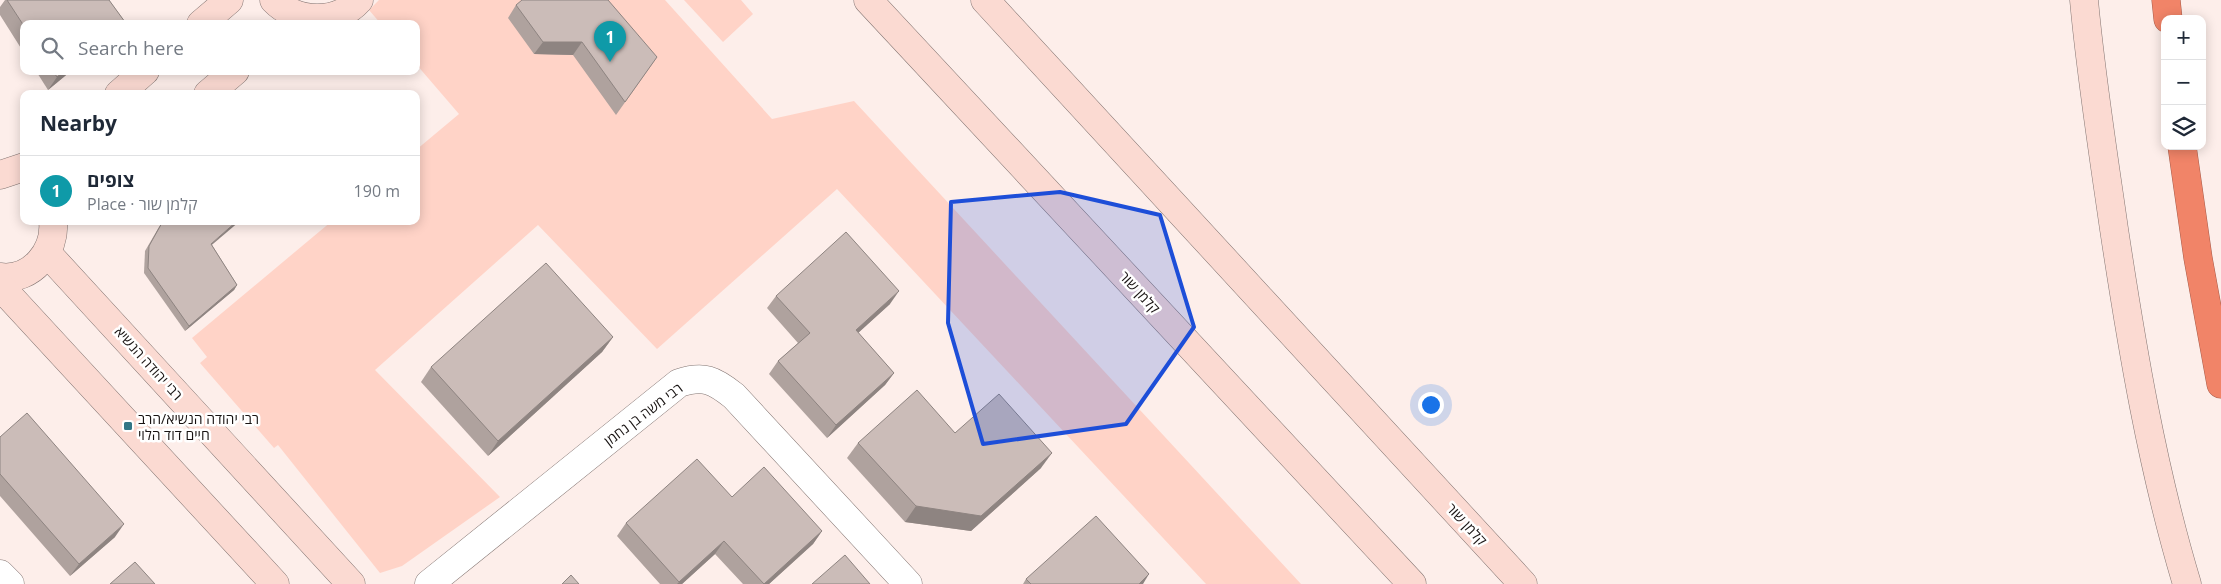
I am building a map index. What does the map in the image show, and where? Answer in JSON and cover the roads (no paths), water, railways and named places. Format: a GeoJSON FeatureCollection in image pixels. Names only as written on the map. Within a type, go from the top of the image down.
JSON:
{"type":"FeatureCollection","features":[{"type":"Feature","properties":{"kind":"highway"},"geometry":{"type":"LineString","coordinates":[[2166,0],[2168,15]]}},
{"type":"Feature","properties":{"kind":"highway"},"geometry":{"type":"LineString","coordinates":[[2183,150],[2198,258],[2221,384]]}},
{"type":"Feature","properties":{"kind":"main road"},"geometry":{"type":"LineString","coordinates":[[206,20],[229,0]]}},
{"type":"Feature","properties":{"kind":"main road"},"geometry":{"type":"LineString","coordinates":[[274,0],[300,20],[330,17],[342,13],[358,0]]}},
{"type":"Feature","properties":{"kind":"main road","name":"קלמן שור"},"geometry":{"type":"LineString","coordinates":[[868,0],[1412,584]]}},
{"type":"Feature","properties":{"kind":"main road","name":"קלמן שור"},"geometry":{"type":"LineString","coordinates":[[985,0],[1523,584]]}},
{"type":"Feature","properties":{"kind":"main road"},"geometry":{"type":"LineString","coordinates":[[2084,0],[2091,80],[2131,342],[2174,541],[2187,584]]}},
{"type":"Feature","properties":{"kind":"main road"},"geometry":{"type":"LineString","coordinates":[[124,90],[140,75]]}},
{"type":"Feature","properties":{"kind":"main road"},"geometry":{"type":"LineString","coordinates":[[213,90],[230,75]]}},
{"type":"Feature","properties":{"kind":"main road"},"geometry":{"type":"LineString","coordinates":[[0,176],[20,168]]}},
{"type":"Feature","properties":{"kind":"main road"},"geometry":{"type":"LineString","coordinates":[[0,176],[10,176],[20,180]]}},
{"type":"Feature","properties":{"kind":"main road"},"geometry":{"type":"LineString","coordinates":[[0,277],[7,278],[23,274],[37,265],[54,231]]}},
{"type":"Feature","properties":{"kind":"main road","name":"רבי יהודה הנשיא"},"geometry":{"type":"LineString","coordinates":[[54,231],[351,584]]}},
{"type":"Feature","properties":{"kind":"main road"},"geometry":{"type":"LineString","coordinates":[[0,286],[275,584]]}},
{"type":"Feature","properties":{"kind":"street","name":"רבי משה בן נחמן"},"geometry":{"type":"LineString","coordinates":[[429,584],[679,384],[694,379],[708,380],[722,386],[734,396],[908,584]]}},
{"type":"Feature","properties":{"kind":"street"},"geometry":{"type":"LineString","coordinates":[[0,574],[10,584]]}},
{"type":"Feature","properties":{"kind":"place","name":"צופים"},"geometry":{"type":"Point","coordinates":[610,62]}},
{"type":"Feature","properties":{"kind":"place","name":"רבי יהודה הנשיא/הרב חיים דוד הלוי"},"geometry":{"type":"Point","coordinates":[128,426]}}]}
